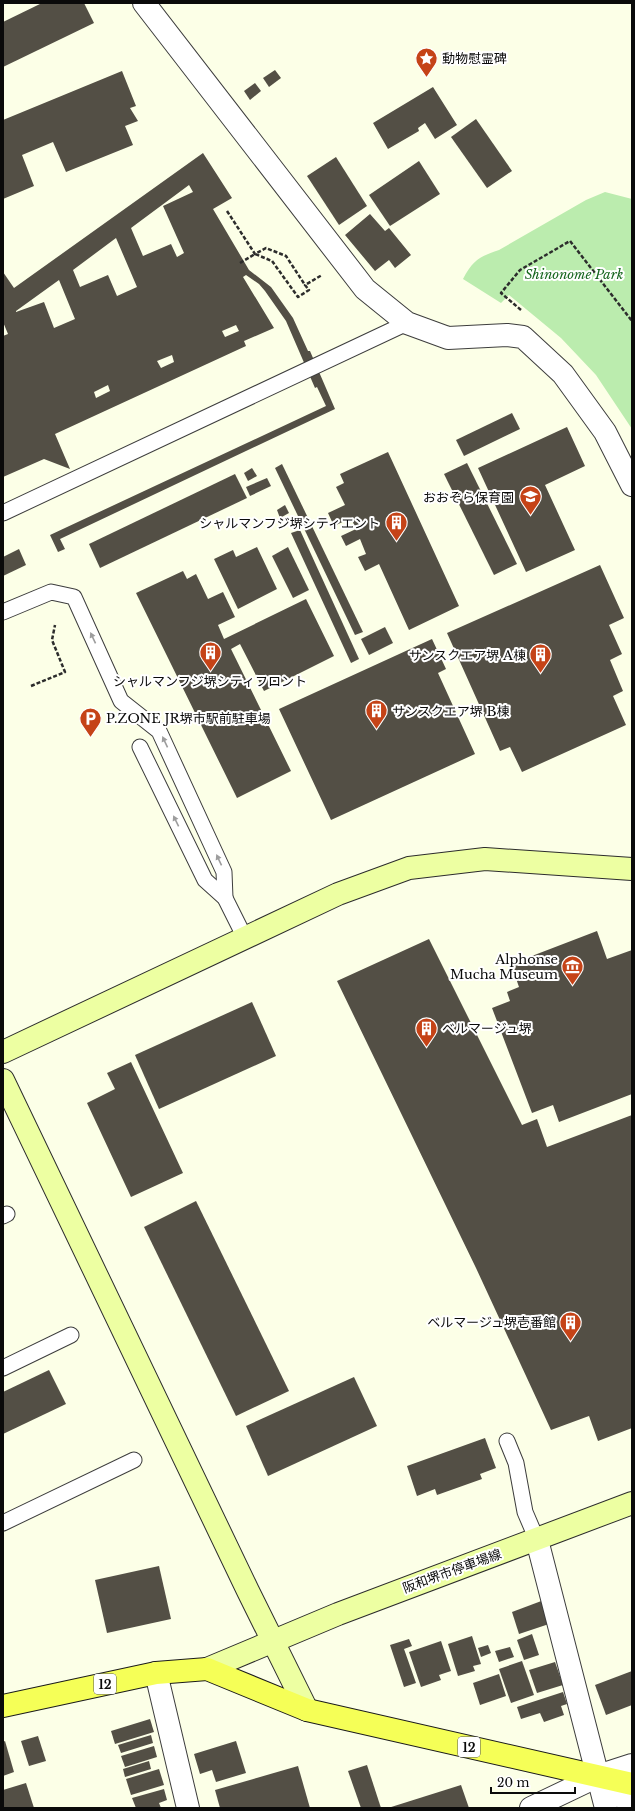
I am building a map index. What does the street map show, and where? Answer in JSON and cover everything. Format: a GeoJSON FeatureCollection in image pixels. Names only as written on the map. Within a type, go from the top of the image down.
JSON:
{"type":"FeatureCollection","features":[{"type":"Feature","properties":{"kind":"main road","name":"12"},"geometry":{"type":"LineString","coordinates":[[3,1706],[156,1674],[207,1669],[307,1710],[632,1784]]}},
{"type":"Feature","properties":{"kind":"street"},"geometry":{"type":"LineString","coordinates":[[144,3],[365,289],[407,323],[448,338],[507,335],[523,337],[563,374],[605,432],[632,485]]}},
{"type":"Feature","properties":{"kind":"street"},"geometry":{"type":"LineString","coordinates":[[3,1052],[338,894],[409,868],[485,859],[632,869]]}},
{"type":"Feature","properties":{"kind":"street"},"geometry":{"type":"LineString","coordinates":[[3,1080],[307,1710]]}},
{"type":"Feature","properties":{"kind":"street","name":"阪和堺市停車場線"},"geometry":{"type":"LineString","coordinates":[[207,1669],[338,1614],[632,1503]]}},
{"type":"Feature","properties":{"kind":"street"},"geometry":{"type":"LineString","coordinates":[[537,1540],[606,1808]]}},
{"type":"Feature","properties":{"kind":"street"},"geometry":{"type":"LineString","coordinates":[[156,1674],[188,1808]]}},
{"type":"Feature","properties":{"kind":"street"},"geometry":{"type":"LineString","coordinates":[[531,1808],[598,1776],[632,1764]]}},
{"type":"Feature","properties":{"kind":"street"},"geometry":{"type":"LineString","coordinates":[[598,1776],[632,1805]]}},
{"type":"Feature","properties":{"kind":"lane"},"geometry":{"type":"LineString","coordinates":[[3,513],[407,323]]}},
{"type":"Feature","properties":{"kind":"lane"},"geometry":{"type":"LineString","coordinates":[[3,612],[51,592],[74,597],[121,700],[159,731],[224,872],[225,898]]}},
{"type":"Feature","properties":{"kind":"lane"},"geometry":{"type":"LineString","coordinates":[[140,747],[204,880],[225,898],[245,938]]}},
{"type":"Feature","properties":{"kind":"lane"},"geometry":{"type":"LineString","coordinates":[[3,1368],[71,1335]]}},
{"type":"Feature","properties":{"kind":"lane"},"geometry":{"type":"LineString","coordinates":[[507,1440],[516,1463],[525,1512],[537,1540]]}},
{"type":"Feature","properties":{"kind":"lane"},"geometry":{"type":"LineString","coordinates":[[3,1523],[134,1460]]}},
{"type":"Feature","properties":{"kind":"path"},"geometry":{"type":"LineString","coordinates":[[227,211],[255,254],[272,261],[298,297],[309,290],[286,256],[266,248],[255,254],[240,263]]}},
{"type":"Feature","properties":{"kind":"path"},"geometry":{"type":"LineString","coordinates":[[501,292],[520,270],[570,241],[632,321]]}},
{"type":"Feature","properties":{"kind":"path"},"geometry":{"type":"LineString","coordinates":[[305,285],[344,261]]}},
{"type":"Feature","properties":{"kind":"path"},"geometry":{"type":"LineString","coordinates":[[31,686],[65,672],[52,640],[55,625]]}},
{"type":"Feature","properties":{"kind":"green space","name":"Shinonome Park"},"geometry":{"type":"Polygon","coordinates":[[[605,192],[632,199],[632,429],[596,375],[561,338],[509,295],[501,303],[463,279],[470,267],[481,257],[499,250],[586,200],[605,192]]]}},
{"type":"Feature","properties":{"kind":"building"},"geometry":{"type":"Polygon","coordinates":[[[42,3],[84,3],[94,23],[3,67],[3,22],[42,3]]]}},
{"type":"Feature","properties":{"kind":"building"},"geometry":{"type":"Polygon","coordinates":[[[275,70],[281,78],[269,87],[263,78],[275,70]]]}},
{"type":"Feature","properties":{"kind":"building"},"geometry":{"type":"Polygon","coordinates":[[[122,71],[136,106],[130,108],[138,121],[125,126],[133,145],[66,172],[53,142],[22,155],[34,186],[3,199],[3,120],[122,71]]]}},
{"type":"Feature","properties":{"kind":"building"},"geometry":{"type":"Polygon","coordinates":[[[255,83],[261,91],[250,100],[244,91],[255,83]]]}},
{"type":"Feature","properties":{"kind":"building"},"geometry":{"type":"Polygon","coordinates":[[[433,87],[457,125],[435,139],[425,123],[418,128],[419,131],[388,149],[373,123],[433,87]]]}},
{"type":"Feature","properties":{"kind":"building"},"geometry":{"type":"Polygon","coordinates":[[[476,119],[512,171],[487,188],[451,137],[476,119]]]}},
{"type":"Feature","properties":{"kind":"building"},"geometry":{"type":"Polygon","coordinates":[[[203,153],[232,198],[213,209],[249,270],[271,287],[293,318],[308,351],[310,351],[335,409],[60,539],[65,549],[58,552],[50,535],[326,406],[317,387],[315,388],[286,321],[259,284],[246,275],[243,277],[274,328],[244,341],[246,346],[55,434],[70,469],[44,459],[3,477],[3,336],[8,334],[3,322],[3,272],[14,288],[203,153]],[[189,185],[131,228],[143,256],[171,244],[177,257],[184,253],[163,206],[193,192],[189,185]],[[116,238],[73,270],[80,287],[108,275],[117,296],[137,287],[116,238]],[[59,280],[16,312],[44,302],[54,328],[75,319],[59,280]],[[236,325],[222,331],[225,337],[239,331],[236,325]],[[172,355],[157,361],[161,368],[174,362],[172,355]],[[108,385],[94,392],[96,398],[110,391],[108,385]]]}},
{"type":"Feature","properties":{"kind":"building"},"geometry":{"type":"Polygon","coordinates":[[[336,157],[367,206],[339,225],[307,176],[336,157]]]}},
{"type":"Feature","properties":{"kind":"building"},"geometry":{"type":"Polygon","coordinates":[[[419,161],[440,194],[390,226],[369,195],[419,161]]]}},
{"type":"Feature","properties":{"kind":"building"},"geometry":{"type":"Polygon","coordinates":[[[370,214],[385,231],[389,228],[411,255],[395,268],[389,260],[375,271],[345,235],[370,214]]]}},
{"type":"Feature","properties":{"kind":"building"},"geometry":{"type":"Polygon","coordinates":[[[512,413],[520,429],[464,456],[456,440],[512,413]]]}},
{"type":"Feature","properties":{"kind":"building","name":"おおぞら保育園"},"geometry":{"type":"Polygon","coordinates":[[[567,427],[585,466],[545,485],[575,550],[526,572],[478,468],[567,427]]]}},
{"type":"Feature","properties":{"kind":"building","name":"シャルマンフジ堺シティエント"},"geometry":{"type":"Polygon","coordinates":[[[388,452],[459,606],[409,630],[379,564],[365,571],[358,557],[366,554],[360,539],[346,546],[341,536],[356,529],[351,518],[334,526],[328,513],[345,505],[336,487],[344,483],[340,474],[388,452]]]}},
{"type":"Feature","properties":{"kind":"building"},"geometry":{"type":"Polygon","coordinates":[[[467,463],[517,564],[494,575],[444,474],[467,463]]]}},
{"type":"Feature","properties":{"kind":"building"},"geometry":{"type":"Polygon","coordinates":[[[282,464],[363,632],[355,635],[275,468],[282,464]]]}},
{"type":"Feature","properties":{"kind":"building"},"geometry":{"type":"Polygon","coordinates":[[[252,468],[257,476],[248,481],[244,473],[252,468]]]}},
{"type":"Feature","properties":{"kind":"building"},"geometry":{"type":"Polygon","coordinates":[[[235,474],[247,498],[100,568],[89,544],[235,474]]]}},
{"type":"Feature","properties":{"kind":"building"},"geometry":{"type":"Polygon","coordinates":[[[267,478],[271,486],[250,496],[246,487],[267,478]]]}},
{"type":"Feature","properties":{"kind":"building"},"geometry":{"type":"Polygon","coordinates":[[[285,505],[289,513],[280,518],[277,510],[285,505]]]}},
{"type":"Feature","properties":{"kind":"building"},"geometry":{"type":"Polygon","coordinates":[[[300,530],[359,659],[351,663],[291,533],[300,530]]]}},
{"type":"Feature","properties":{"kind":"building"},"geometry":{"type":"Polygon","coordinates":[[[257,547],[277,589],[238,609],[214,559],[233,550],[236,557],[257,547]]]}},
{"type":"Feature","properties":{"kind":"building"},"geometry":{"type":"Polygon","coordinates":[[[288,547],[309,590],[293,598],[272,556],[288,547]]]}},
{"type":"Feature","properties":{"kind":"building"},"geometry":{"type":"Polygon","coordinates":[[[19,549],[26,565],[3,576],[3,557],[19,549]]]}},
{"type":"Feature","properties":{"kind":"building","name":"サンスクエア堺 A棟"},"geometry":{"type":"Polygon","coordinates":[[[600,565],[624,618],[609,625],[622,654],[610,660],[623,691],[613,696],[626,725],[522,772],[510,747],[500,751],[447,633],[600,565]]]}},
{"type":"Feature","properties":{"kind":"building","name":"シャルマンフジ堺シティフロント"},"geometry":{"type":"Polygon","coordinates":[[[183,571],[187,579],[196,574],[208,599],[223,592],[235,617],[218,625],[224,639],[306,599],[334,656],[264,691],[240,644],[231,649],[291,771],[237,798],[136,593],[183,571]]]}},
{"type":"Feature","properties":{"kind":"building"},"geometry":{"type":"Polygon","coordinates":[[[385,627],[393,643],[369,655],[361,639],[385,627]]]}},
{"type":"Feature","properties":{"kind":"building","name":"サンスクエア堺 B棟"},"geometry":{"type":"Polygon","coordinates":[[[432,639],[446,669],[438,673],[475,754],[331,820],[279,709],[432,639]]]}},
{"type":"Feature","properties":{"kind":"building"},"geometry":{"type":"Polygon","coordinates":[[[597,931],[607,959],[632,950],[632,1094],[559,1122],[553,1105],[532,1113],[492,1008],[510,1001],[507,992],[519,987],[511,964],[597,931]]]}},
{"type":"Feature","properties":{"kind":"building","name":"ベルマージュ堺"},"geometry":{"type":"Polygon","coordinates":[[[429,939],[522,1125],[537,1119],[547,1147],[632,1115],[632,1428],[598,1441],[589,1416],[551,1430],[476,1268],[337,981],[429,939]]]}},
{"type":"Feature","properties":{"kind":"building"},"geometry":{"type":"Polygon","coordinates":[[[252,1002],[276,1056],[159,1109],[135,1055],[252,1002]]]}},
{"type":"Feature","properties":{"kind":"building"},"geometry":{"type":"Polygon","coordinates":[[[131,1062],[183,1173],[131,1197],[87,1103],[115,1089],[107,1073],[131,1062]]]}},
{"type":"Feature","properties":{"kind":"building"},"geometry":{"type":"Polygon","coordinates":[[[196,1201],[289,1391],[236,1416],[144,1227],[196,1201]]]}},
{"type":"Feature","properties":{"kind":"building"},"geometry":{"type":"Polygon","coordinates":[[[49,1370],[66,1404],[3,1434],[3,1392],[49,1370]]]}},
{"type":"Feature","properties":{"kind":"building"},"geometry":{"type":"Polygon","coordinates":[[[354,1377],[377,1426],[268,1476],[246,1426],[354,1377]]]}},
{"type":"Feature","properties":{"kind":"building"},"geometry":{"type":"Polygon","coordinates":[[[485,1438],[496,1468],[480,1474],[482,1479],[437,1495],[435,1489],[417,1496],[407,1466],[485,1438]]]}},
{"type":"Feature","properties":{"kind":"building"},"geometry":{"type":"Polygon","coordinates":[[[159,1566],[171,1619],[107,1633],[95,1580],[159,1566]]]}},
{"type":"Feature","properties":{"kind":"building"},"geometry":{"type":"Polygon","coordinates":[[[544,1600],[552,1623],[519,1634],[512,1612],[544,1600]]]}},
{"type":"Feature","properties":{"kind":"building"},"geometry":{"type":"Polygon","coordinates":[[[532,1634],[539,1655],[524,1660],[517,1640],[532,1634]]]}},
{"type":"Feature","properties":{"kind":"building"},"geometry":{"type":"Polygon","coordinates":[[[472,1636],[481,1664],[473,1666],[475,1671],[458,1676],[448,1644],[472,1636]]]}},
{"type":"Feature","properties":{"kind":"building"},"geometry":{"type":"Polygon","coordinates":[[[409,1639],[412,1646],[404,1649],[416,1683],[404,1687],[390,1645],[409,1639]]]}},
{"type":"Feature","properties":{"kind":"building"},"geometry":{"type":"Polygon","coordinates":[[[441,1641],[451,1671],[439,1675],[441,1680],[421,1687],[409,1652],[441,1641]]]}},
{"type":"Feature","properties":{"kind":"building"},"geometry":{"type":"Polygon","coordinates":[[[488,1645],[491,1653],[481,1657],[478,1648],[488,1645]]]}},
{"type":"Feature","properties":{"kind":"building"},"geometry":{"type":"Polygon","coordinates":[[[510,1647],[514,1657],[499,1662],[495,1651],[510,1647]]]}},
{"type":"Feature","properties":{"kind":"building"},"geometry":{"type":"Polygon","coordinates":[[[522,1661],[534,1695],[511,1703],[499,1669],[522,1661]]]}},
{"type":"Feature","properties":{"kind":"building"},"geometry":{"type":"Polygon","coordinates":[[[555,1662],[563,1685],[537,1693],[529,1670],[555,1662]]]}},
{"type":"Feature","properties":{"kind":"building"},"geometry":{"type":"Polygon","coordinates":[[[632,1671],[632,1705],[606,1715],[595,1685],[632,1671]]]}},
{"type":"Feature","properties":{"kind":"building"},"geometry":{"type":"Polygon","coordinates":[[[499,1674],[506,1696],[480,1705],[473,1683],[499,1674]]]}},
{"type":"Feature","properties":{"kind":"building"},"geometry":{"type":"Polygon","coordinates":[[[563,1692],[567,1704],[561,1706],[564,1715],[544,1722],[540,1713],[521,1719],[517,1707],[563,1692]]]}},
{"type":"Feature","properties":{"kind":"building"},"geometry":{"type":"Polygon","coordinates":[[[150,1719],[154,1732],[115,1744],[111,1731],[150,1719]]]}},
{"type":"Feature","properties":{"kind":"building"},"geometry":{"type":"Polygon","coordinates":[[[151,1735],[153,1743],[121,1753],[118,1745],[151,1735]]]}},
{"type":"Feature","properties":{"kind":"building"},"geometry":{"type":"Polygon","coordinates":[[[38,1736],[46,1761],[29,1766],[21,1741],[38,1736]]]}},
{"type":"Feature","properties":{"kind":"building"},"geometry":{"type":"Polygon","coordinates":[[[5,1741],[14,1772],[3,1776],[3,1742],[5,1741]]]}},
{"type":"Feature","properties":{"kind":"building"},"geometry":{"type":"Polygon","coordinates":[[[236,1741],[246,1773],[216,1782],[212,1770],[200,1774],[194,1754],[236,1741]]]}},
{"type":"Feature","properties":{"kind":"building"},"geometry":{"type":"Polygon","coordinates":[[[154,1746],[157,1757],[125,1767],[121,1756],[154,1746]]]}},
{"type":"Feature","properties":{"kind":"building"},"geometry":{"type":"Polygon","coordinates":[[[149,1761],[151,1769],[125,1777],[123,1769],[149,1761]]]}},
{"type":"Feature","properties":{"kind":"building"},"geometry":{"type":"Polygon","coordinates":[[[367,1765],[381,1808],[361,1808],[348,1771],[367,1765]]]}},
{"type":"Feature","properties":{"kind":"building"},"geometry":{"type":"Polygon","coordinates":[[[298,1766],[310,1808],[220,1808],[215,1790],[298,1766]]]}},
{"type":"Feature","properties":{"kind":"building"},"geometry":{"type":"Polygon","coordinates":[[[159,1769],[164,1785],[131,1795],[126,1779],[159,1769]]]}},
{"type":"Feature","properties":{"kind":"building"},"geometry":{"type":"Polygon","coordinates":[[[26,1783],[34,1808],[3,1808],[3,1790],[26,1783]]]}},
{"type":"Feature","properties":{"kind":"building"},"geometry":{"type":"Polygon","coordinates":[[[461,1785],[469,1808],[388,1808],[461,1785]]]}},
{"type":"Feature","properties":{"kind":"building"},"geometry":{"type":"Polygon","coordinates":[[[164,1789],[167,1800],[159,1803],[161,1808],[136,1808],[132,1798],[164,1789]]]}},
{"type":"Feature","properties":{"kind":"place","name":"動物慰霊碑"},"geometry":{"type":"Point","coordinates":[427,78]}},
{"type":"Feature","properties":{"kind":"place","name":"おおぞら保育園"},"geometry":{"type":"Point","coordinates":[530,516]}},
{"type":"Feature","properties":{"kind":"place","name":"シャルマンフジ堺シティエント"},"geometry":{"type":"Point","coordinates":[396,542]}},
{"type":"Feature","properties":{"kind":"place","name":"シャルマンフジ堺シティフロント"},"geometry":{"type":"Point","coordinates":[210,672]}},
{"type":"Feature","properties":{"kind":"place","name":"サンスクエア堺 A棟"},"geometry":{"type":"Point","coordinates":[541,674]}},
{"type":"Feature","properties":{"kind":"place","name":"サンスクエア堺 B棟"},"geometry":{"type":"Point","coordinates":[377,730]}},
{"type":"Feature","properties":{"kind":"place","name":"P.ZONE JR堺市駅前駐車場"},"geometry":{"type":"Point","coordinates":[91,738]}},
{"type":"Feature","properties":{"kind":"place","name":"Alphonse Mucha Museum"},"geometry":{"type":"Point","coordinates":[573,986]}},
{"type":"Feature","properties":{"kind":"place","name":"ベルマージュ堺"},"geometry":{"type":"Point","coordinates":[426,1048]}},
{"type":"Feature","properties":{"kind":"place","name":"ベルマージュ堺壱番館"},"geometry":{"type":"Point","coordinates":[571,1342]}}]}
